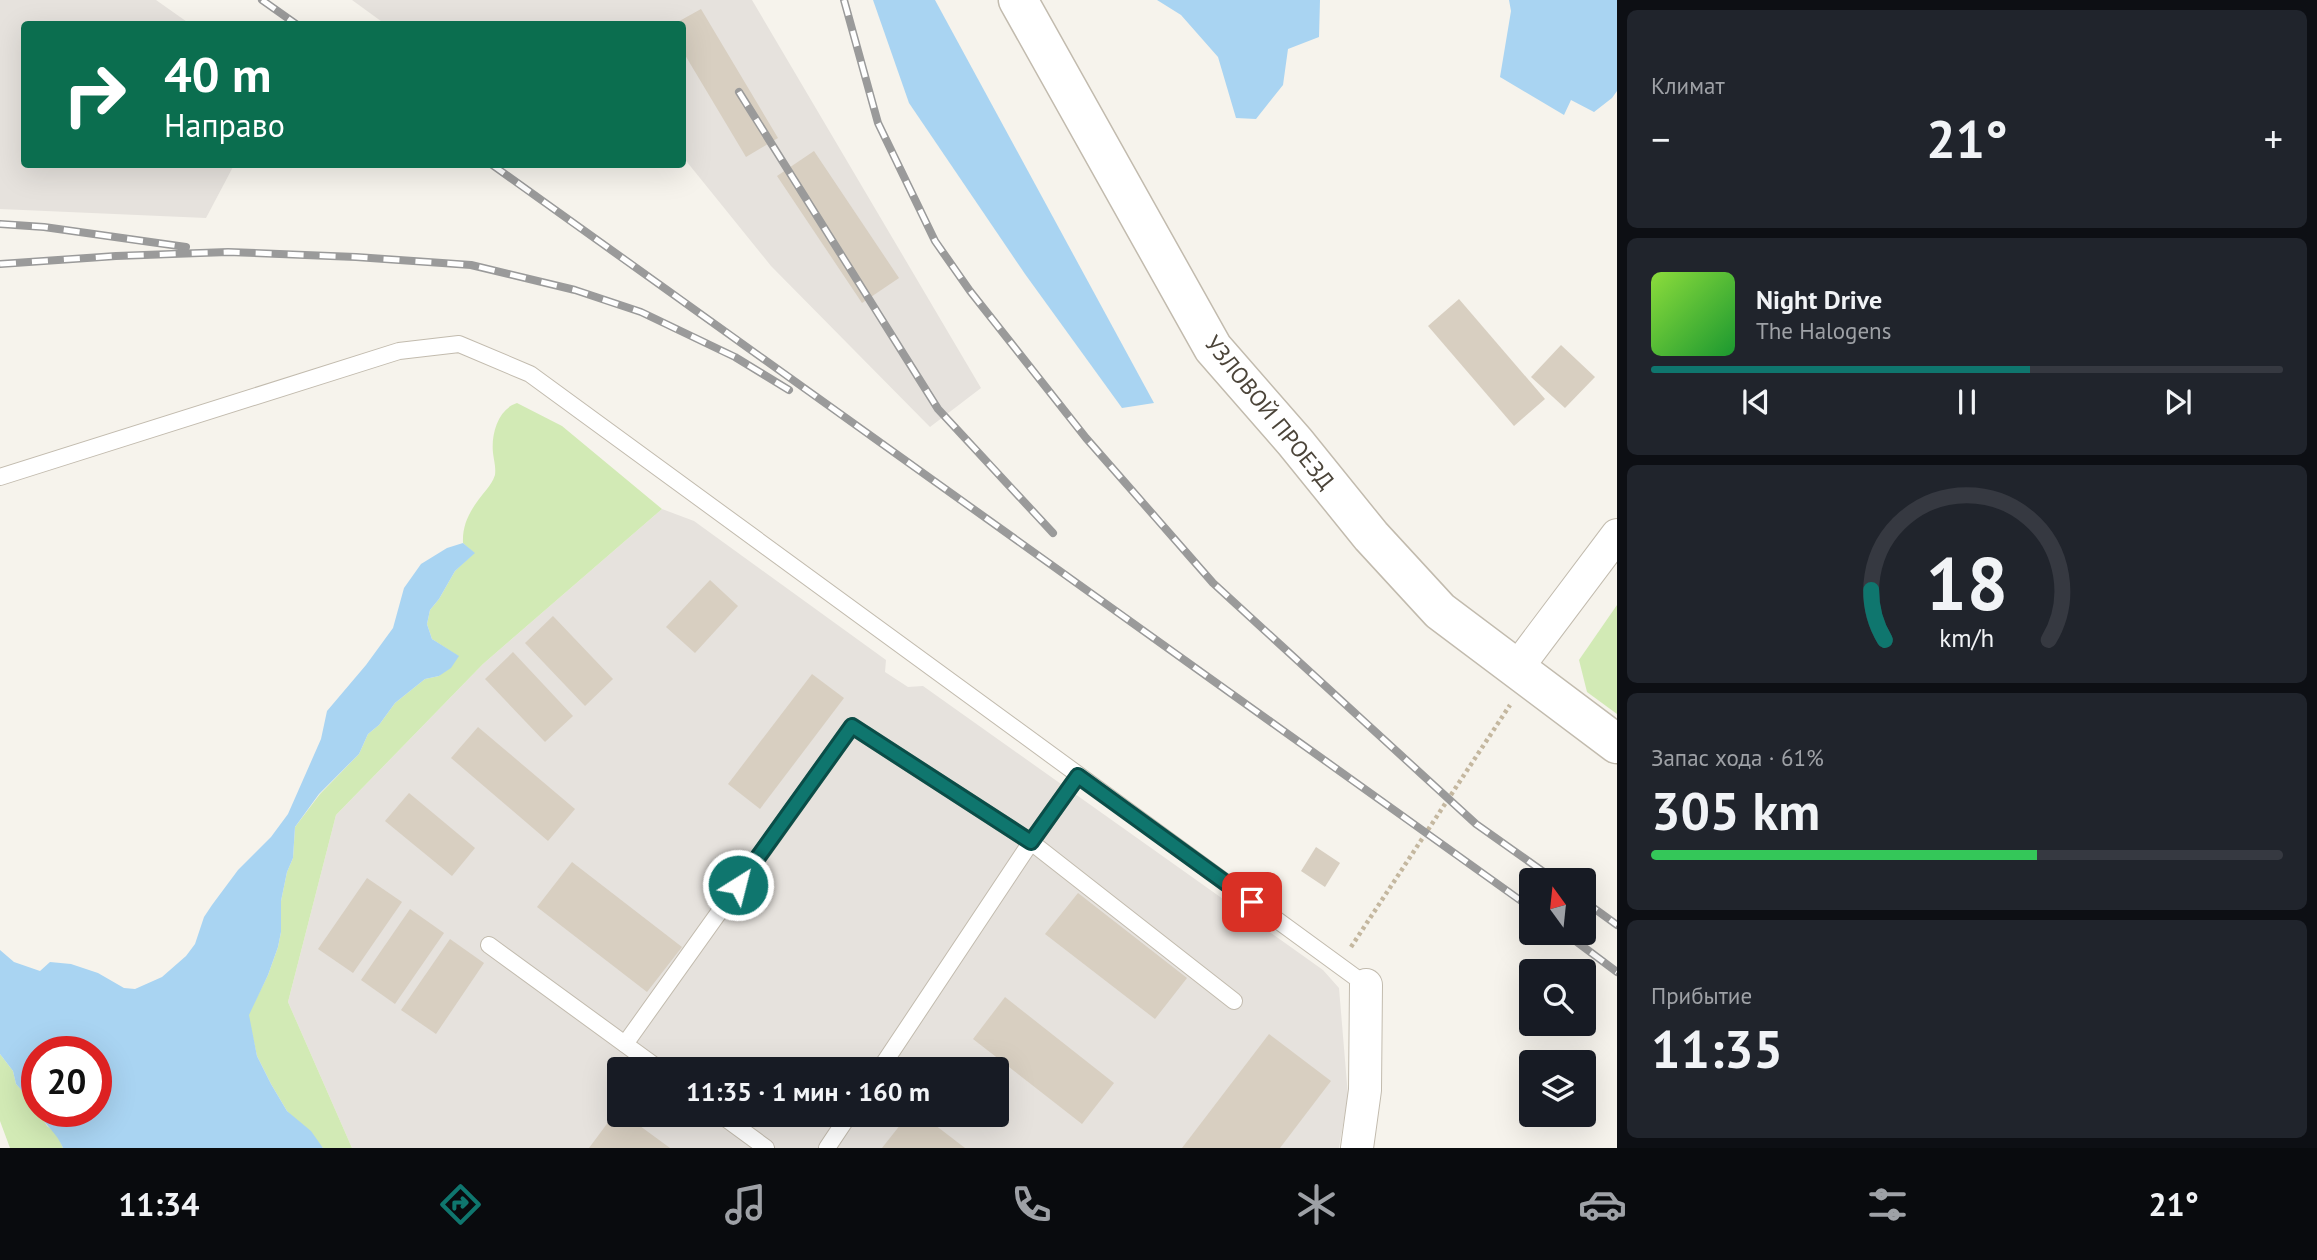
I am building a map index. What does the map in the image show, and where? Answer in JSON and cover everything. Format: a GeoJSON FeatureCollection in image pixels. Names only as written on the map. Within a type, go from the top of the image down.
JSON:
{"type":"FeatureCollection","features":[{"type":"Feature","properties":{"kind":"street","name":"УЗЛОВОЙ ПРОЕЗД"},"geometry":{"type":"LineString","coordinates":[[1018,0],[1213,348],[1371,536],[1440,611],[1617,744]]}},
{"type":"Feature","properties":{"kind":"street"},"geometry":{"type":"LineString","coordinates":[[1523,673],[1617,535]]}},
{"type":"Feature","properties":{"kind":"street"},"geometry":{"type":"LineString","coordinates":[[1357,1148],[1365,1090],[1366,985]]}},
{"type":"Feature","properties":{"kind":"lane"},"geometry":{"type":"LineString","coordinates":[[0,477],[399,351],[459,344],[530,374],[1366,985]]}},
{"type":"Feature","properties":{"kind":"lane"},"geometry":{"type":"LineString","coordinates":[[625,1044],[852,726],[1031,842],[1234,1000]]}},
{"type":"Feature","properties":{"kind":"lane"},"geometry":{"type":"LineString","coordinates":[[888,1057],[1078,776]]}},
{"type":"Feature","properties":{"kind":"lane"},"geometry":{"type":"LineString","coordinates":[[489,945],[643,1057]]}},
{"type":"Feature","properties":{"kind":"lane"},"geometry":{"type":"LineString","coordinates":[[737,1127],[766,1148]]}},
{"type":"Feature","properties":{"kind":"lane"},"geometry":{"type":"LineString","coordinates":[[827,1148],[841,1127]]}},
{"type":"Feature","properties":{"kind":"path"},"geometry":{"type":"LineString","coordinates":[[1339,965],[1461,777],[1523,673]]}},
{"type":"Feature","properties":{"kind":"shaded area"},"geometry":{"type":"Polygon","coordinates":[[[0,0],[156,0],[186,21],[21,21],[21,168],[232,168],[206,218],[0,209],[0,0]]]}},
{"type":"Feature","properties":{"kind":"shaded area"},"geometry":{"type":"Polygon","coordinates":[[[352,0],[752,0],[981,388],[930,427],[771,266],[686,161],[686,21],[381,21],[352,0]]]}},
{"type":"Feature","properties":{"kind":"shaded area"},"geometry":{"type":"Polygon","coordinates":[[[662,509],[694,521],[886,660],[885,672],[908,687],[923,686],[1323,970],[1339,988],[1348,1096],[1339,1148],[352,1148],[288,1002],[336,815],[483,664],[662,509]]]}},
{"type":"Feature","properties":{"kind":"green space"},"geometry":{"type":"Polygon","coordinates":[[[517,403],[562,426],[662,509],[483,664],[336,815],[288,1002],[352,1148],[323,1148],[287,1111],[271,1084],[257,1056],[248,1015],[268,975],[278,947],[281,901],[293,858],[295,827],[320,794],[359,754],[368,734],[379,725],[395,703],[425,679],[439,676],[458,656],[432,639],[427,624],[430,610],[455,571],[474,553],[463,543],[466,521],[495,475],[493,446],[497,423],[510,406],[517,403]]]}},
{"type":"Feature","properties":{"kind":"green space"},"geometry":{"type":"Polygon","coordinates":[[[1617,605],[1617,714],[1587,692],[1579,660],[1617,605]]]}},
{"type":"Feature","properties":{"kind":"green space"},"geometry":{"type":"Polygon","coordinates":[[[0,1054],[13,1071],[16,1084],[21,1090],[21,1127],[48,1127],[57,1134],[63,1148],[10,1148],[0,1121],[0,1054]]]}},
{"type":"Feature","properties":{"kind":"water"},"geometry":{"type":"Polygon","coordinates":[[[873,0],[935,0],[1154,403],[1122,408],[1025,274],[909,103],[873,0]]]}},
{"type":"Feature","properties":{"kind":"water"},"geometry":{"type":"Polygon","coordinates":[[[1157,0],[1320,0],[1319,37],[1288,49],[1283,85],[1256,119],[1236,118],[1218,57],[1181,15],[1157,0]]]}},
{"type":"Feature","properties":{"kind":"water"},"geometry":{"type":"Polygon","coordinates":[[[1509,0],[1617,0],[1617,91],[1612,98],[1594,112],[1571,100],[1564,115],[1500,77],[1511,11],[1509,0]]]}},
{"type":"Feature","properties":{"kind":"water"},"geometry":{"type":"Polygon","coordinates":[[[463,543],[475,553],[455,571],[430,610],[427,624],[432,639],[459,656],[451,668],[439,676],[425,679],[395,703],[379,725],[368,734],[359,754],[319,794],[295,827],[293,858],[281,901],[278,947],[249,1015],[257,1056],[271,1084],[287,1111],[311,1131],[323,1148],[63,1148],[49,1127],[112,1127],[112,1036],[21,1036],[21,1090],[16,1084],[13,1071],[0,1054],[0,950],[14,962],[40,971],[50,962],[71,964],[98,973],[124,988],[135,989],[162,977],[186,956],[195,944],[204,917],[212,905],[238,870],[271,837],[288,814],[321,739],[327,711],[393,628],[404,588],[421,564],[447,548],[463,543]]]}},
{"type":"Feature","properties":{"kind":"building"},"geometry":{"type":"Polygon","coordinates":[[[701,9],[778,138],[746,157],[686,57],[686,21],[679,21],[701,9]]]}},
{"type":"Feature","properties":{"kind":"building"},"geometry":{"type":"Polygon","coordinates":[[[814,151],[899,278],[862,303],[777,176],[814,151]]]}},
{"type":"Feature","properties":{"kind":"building"},"geometry":{"type":"Polygon","coordinates":[[[1459,299],[1545,399],[1514,426],[1428,326],[1459,299]]]}},
{"type":"Feature","properties":{"kind":"building"},"geometry":{"type":"Polygon","coordinates":[[[1561,345],[1595,377],[1565,408],[1531,377],[1561,345]]]}},
{"type":"Feature","properties":{"kind":"building"},"geometry":{"type":"Polygon","coordinates":[[[710,580],[738,606],[695,653],[666,627],[710,580]]]}},
{"type":"Feature","properties":{"kind":"building"},"geometry":{"type":"Polygon","coordinates":[[[553,616],[613,679],[585,706],[525,643],[553,616]]]}},
{"type":"Feature","properties":{"kind":"building"},"geometry":{"type":"Polygon","coordinates":[[[513,652],[573,716],[545,742],[485,679],[513,652]]]}},
{"type":"Feature","properties":{"kind":"building"},"geometry":{"type":"Polygon","coordinates":[[[812,674],[844,698],[760,809],[728,784],[812,674]]]}},
{"type":"Feature","properties":{"kind":"building"},"geometry":{"type":"Polygon","coordinates":[[[478,727],[575,809],[548,841],[451,758],[478,727]]]}},
{"type":"Feature","properties":{"kind":"building"},"geometry":{"type":"Polygon","coordinates":[[[409,793],[475,848],[452,876],[385,821],[409,793]]]}},
{"type":"Feature","properties":{"kind":"building"},"geometry":{"type":"Polygon","coordinates":[[[1316,847],[1340,863],[1325,887],[1301,871],[1316,847]]]}},
{"type":"Feature","properties":{"kind":"building"},"geometry":{"type":"Polygon","coordinates":[[[572,862],[682,947],[647,992],[537,907],[572,862]]]}},
{"type":"Feature","properties":{"kind":"building"},"geometry":{"type":"Polygon","coordinates":[[[367,878],[402,902],[353,973],[318,949],[367,878]]]}},
{"type":"Feature","properties":{"kind":"building"},"geometry":{"type":"Polygon","coordinates":[[[1078,893],[1187,978],[1155,1019],[1045,934],[1078,893]]]}},
{"type":"Feature","properties":{"kind":"building"},"geometry":{"type":"Polygon","coordinates":[[[410,909],[444,933],[395,1004],[361,980],[410,909]]]}},
{"type":"Feature","properties":{"kind":"building"},"geometry":{"type":"Polygon","coordinates":[[[450,939],[484,963],[436,1034],[401,1010],[450,939]]]}},
{"type":"Feature","properties":{"kind":"building"},"geometry":{"type":"Polygon","coordinates":[[[1005,997],[1114,1083],[1082,1124],[1009,1067],[1009,1057],[996,1057],[973,1039],[1005,997]]]}},
{"type":"Feature","properties":{"kind":"building"},"geometry":{"type":"Polygon","coordinates":[[[1269,1034],[1331,1081],[1280,1148],[1182,1148],[1269,1034]]]}},
{"type":"Feature","properties":{"kind":"building"},"geometry":{"type":"Polygon","coordinates":[[[607,1124],[607,1127],[641,1127],[670,1148],[589,1148],[607,1124]]]}},
{"type":"Feature","properties":{"kind":"building"},"geometry":{"type":"Polygon","coordinates":[[[899,1127],[938,1127],[965,1148],[882,1148],[899,1127]]]}},
{"type":"Feature","properties":{"kind":"railway"},"geometry":{"type":"LineString","coordinates":[[262,0],[292,21]]}},
{"type":"Feature","properties":{"kind":"railway"},"geometry":{"type":"LineString","coordinates":[[844,0],[878,123],[935,241],[970,291],[1086,438],[1213,583],[1476,824],[1538,868]]}},
{"type":"Feature","properties":{"kind":"railway"},"geometry":{"type":"LineString","coordinates":[[739,92],[938,409],[1053,533]]}},
{"type":"Feature","properties":{"kind":"railway"},"geometry":{"type":"LineString","coordinates":[[497,168],[1519,899]]}},
{"type":"Feature","properties":{"kind":"railway"},"geometry":{"type":"LineString","coordinates":[[0,224],[44,227],[186,247]]}},
{"type":"Feature","properties":{"kind":"railway"},"geometry":{"type":"LineString","coordinates":[[0,264],[228,252],[471,265],[575,290],[641,312],[735,357],[789,390]]}},
{"type":"Feature","properties":{"kind":"railway"},"geometry":{"type":"LineString","coordinates":[[1596,910],[1617,925]]}},
{"type":"Feature","properties":{"kind":"railway"},"geometry":{"type":"LineString","coordinates":[[1581,945],[1617,972]]}},
{"type":"Feature","properties":{"kind":"route"},"geometry":{"type":"LineString","coordinates":[[738,885],[852,726],[1031,842],[1078,776],[1252,902]]}}]}
